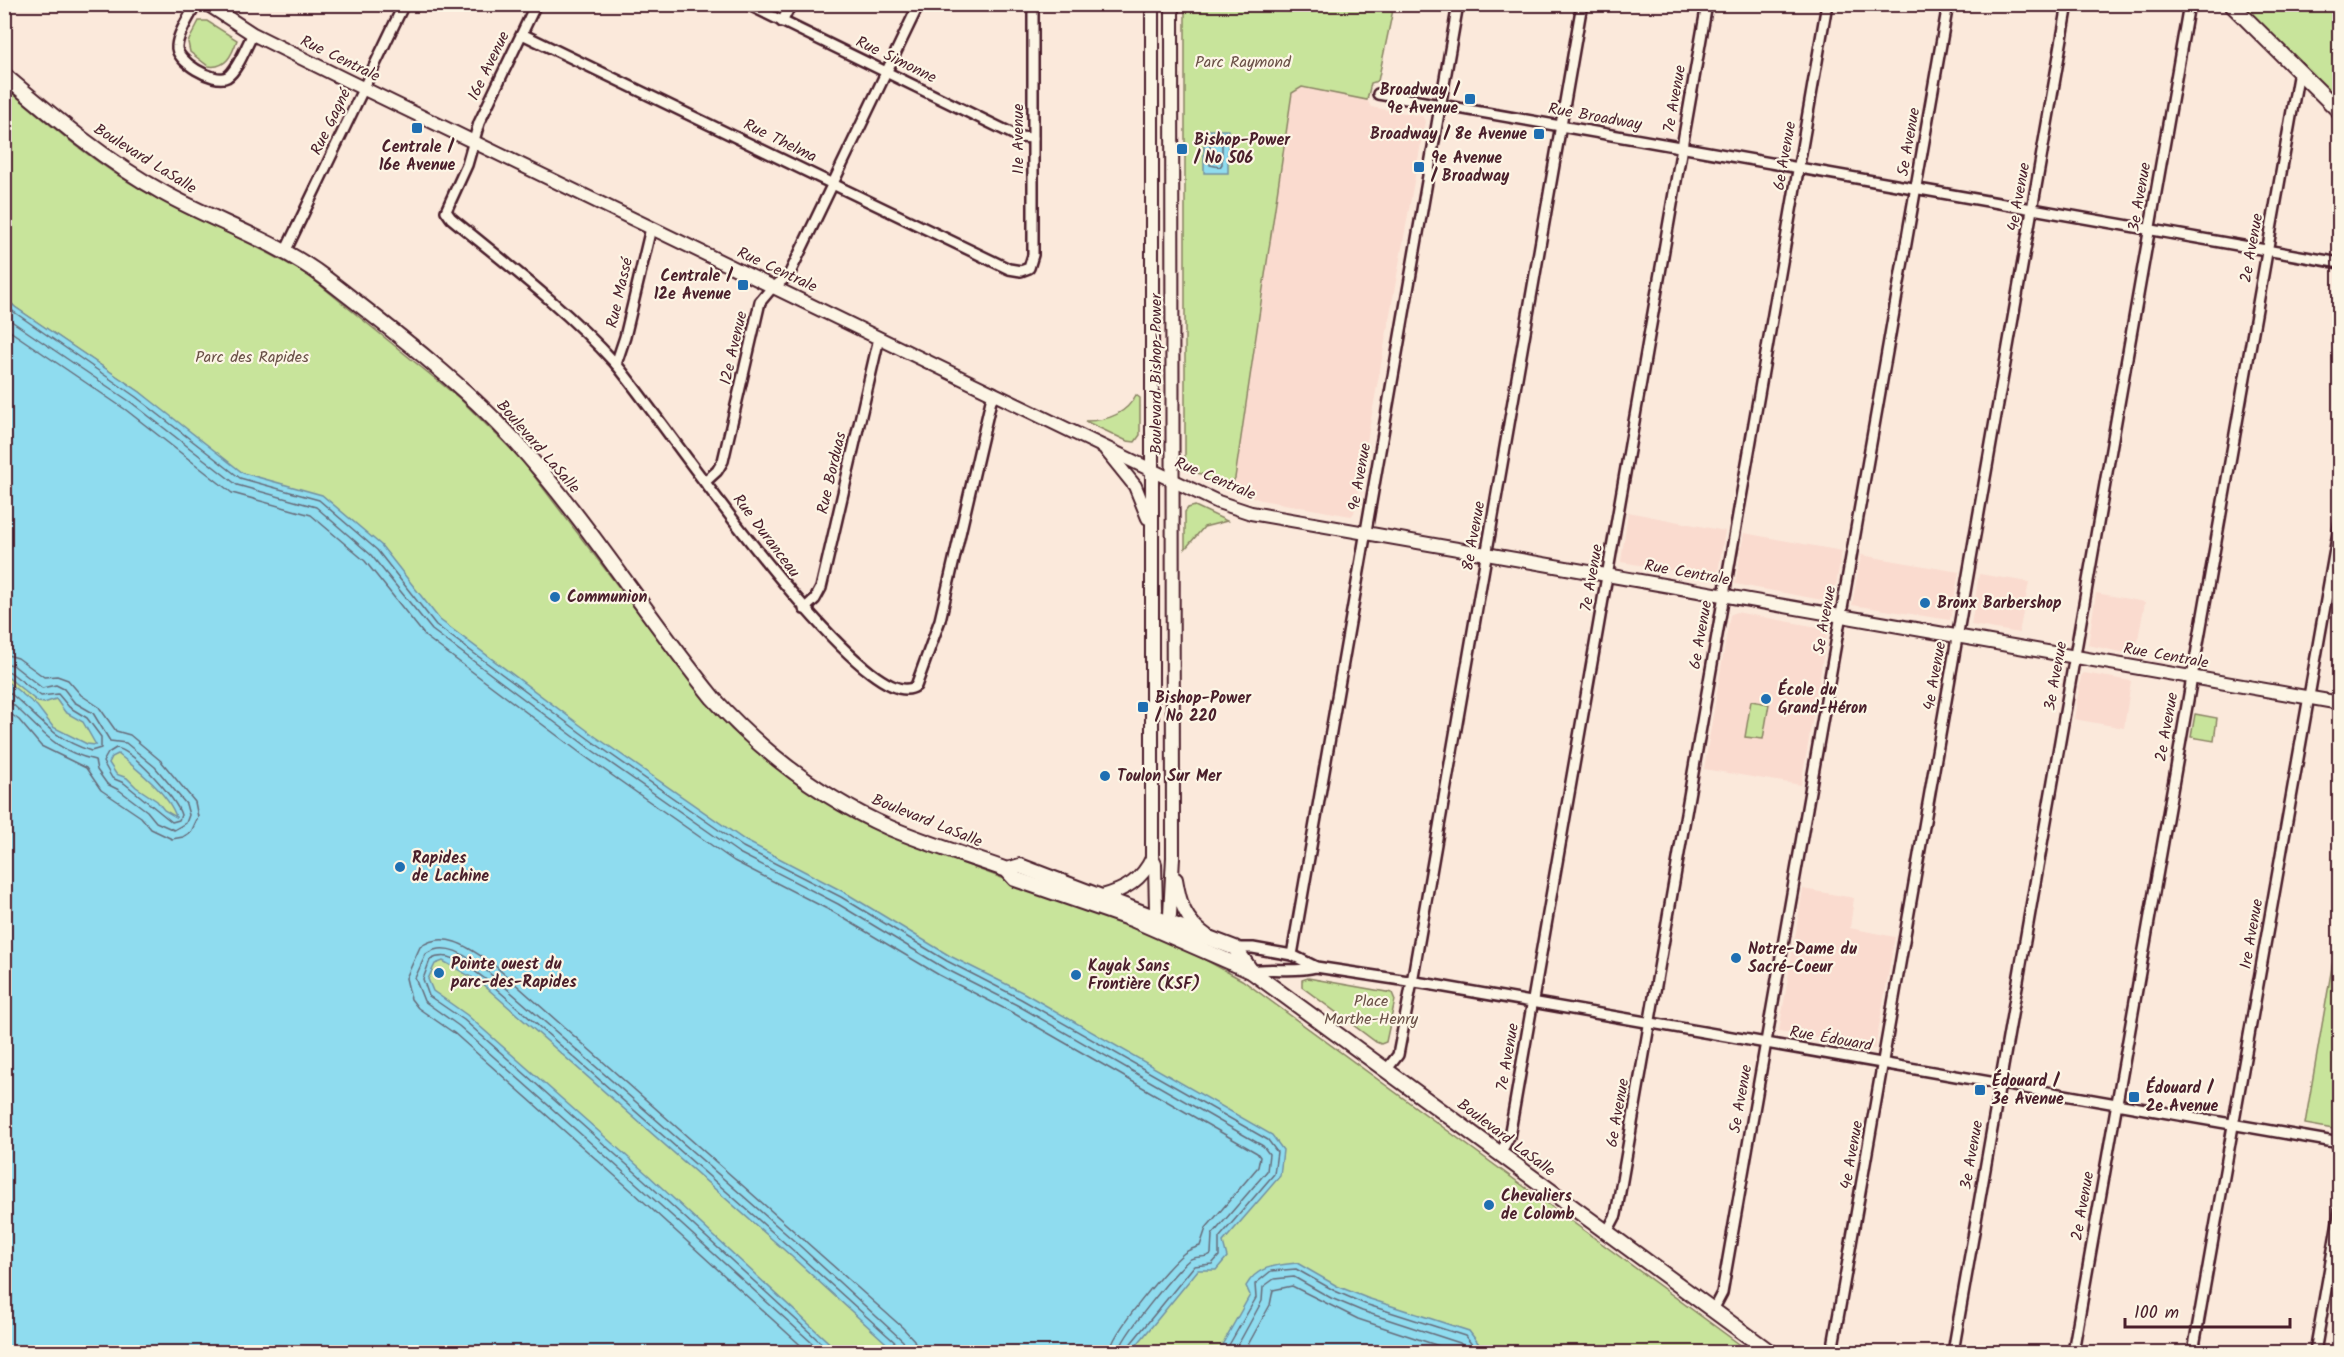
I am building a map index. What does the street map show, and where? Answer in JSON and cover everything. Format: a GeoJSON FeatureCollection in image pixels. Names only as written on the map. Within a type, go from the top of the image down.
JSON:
{"type":"FeatureCollection","features":[{"type":"Feature","properties":{"kind":"main road"},"geometry":{"type":"LineString","coordinates":[[2231,4],[2340,112]]}},
{"type":"Feature","properties":{"kind":"main road","name":"Boulevard LaSalle"},"geometry":{"type":"LineString","coordinates":[[4,75],[83,141],[141,180],[285,252],[337,288],[460,388],[504,429],[542,472],[728,715],[763,748],[812,785],[875,820],[1007,870],[1015,879],[1158,926],[1235,948],[1251,971]]}},
{"type":"Feature","properties":{"kind":"main road","name":"Boulevard LaSalle"},"geometry":{"type":"LineString","coordinates":[[1007,870],[1020,866],[1102,896],[1251,971],[1770,1353]]}},
{"type":"Feature","properties":{"kind":"street"},"geometry":{"type":"LineString","coordinates":[[196,4],[178,42],[178,52],[183,60],[212,78],[229,76],[253,34]]}},
{"type":"Feature","properties":{"kind":"street","name":"Rue Centrale"},"geometry":{"type":"LineString","coordinates":[[207,4],[253,34],[363,89],[1218,502],[1251,513],[2340,704]]}},
{"type":"Feature","properties":{"kind":"street","name":"Rue Gagné"},"geometry":{"type":"LineString","coordinates":[[285,252],[404,4]]}},
{"type":"Feature","properties":{"kind":"street","name":"16e Avenue"},"geometry":{"type":"LineString","coordinates":[[473,142],[479,123],[536,4]]}},
{"type":"Feature","properties":{"kind":"street","name":"Rue Simonne"},"geometry":{"type":"LineString","coordinates":[[747,4],[1019,137],[1033,138]]}},
{"type":"Feature","properties":{"kind":"street"},"geometry":{"type":"LineString","coordinates":[[782,22],[791,4]]}},
{"type":"Feature","properties":{"kind":"street","name":"12e Avenue"},"geometry":{"type":"LineString","coordinates":[[706,481],[722,465],[760,302],[789,275],[919,4]]}},
{"type":"Feature","properties":{"kind":"street","name":"11e Avenue"},"geometry":{"type":"LineString","coordinates":[[1026,270],[1031,265],[1033,255],[1034,4]]}},
{"type":"Feature","properties":{"kind":"street","name":"Boulevard Bishop-Power"},"geometry":{"type":"LineString","coordinates":[[1152,4],[1152,858],[1155,864],[1158,926]]}},
{"type":"Feature","properties":{"kind":"street","name":"Boulevard Bishop-Power"},"geometry":{"type":"LineString","coordinates":[[1158,926],[1173,860],[1172,4]]}},
{"type":"Feature","properties":{"kind":"street","name":"9e Avenue"},"geometry":{"type":"LineString","coordinates":[[1293,955],[1458,4]]}},
{"type":"Feature","properties":{"kind":"street","name":"8e Avenue"},"geometry":{"type":"LineString","coordinates":[[1387,1069],[1398,1054],[1412,982],[1582,4]]}},
{"type":"Feature","properties":{"kind":"street","name":"7e Avenue"},"geometry":{"type":"LineString","coordinates":[[1500,1154],[1509,1140],[1707,4]]}},
{"type":"Feature","properties":{"kind":"street","name":"6e Avenue"},"geometry":{"type":"LineString","coordinates":[[1607,1232],[1615,1218],[1827,4]]}},
{"type":"Feature","properties":{"kind":"street","name":"5e Avenue"},"geometry":{"type":"LineString","coordinates":[[1713,1310],[1722,1293],[1948,4]]}},
{"type":"Feature","properties":{"kind":"street","name":"4e Avenue"},"geometry":{"type":"LineString","coordinates":[[1832,1353],[2068,4]]}},
{"type":"Feature","properties":{"kind":"street","name":"3e Avenue"},"geometry":{"type":"LineString","coordinates":[[1953,1353],[2189,4]]}},
{"type":"Feature","properties":{"kind":"street","name":"Rue Thelma"},"geometry":{"type":"LineString","coordinates":[[522,34],[1009,269],[1026,270]]}},
{"type":"Feature","properties":{"kind":"street","name":"2e Avenue"},"geometry":{"type":"LineString","coordinates":[[2073,1353],[2299,71]]}},
{"type":"Feature","properties":{"kind":"street","name":"Rue Broadway"},"geometry":{"type":"LineString","coordinates":[[1378,94],[2340,263]]}},
{"type":"Feature","properties":{"kind":"street","name":"Rue Duranceau"},"geometry":{"type":"LineString","coordinates":[[473,142],[467,165],[446,211],[451,218],[557,306],[616,364],[804,609],[836,644],[876,677],[898,690],[911,690],[916,686],[940,620],[993,392]]}},
{"type":"Feature","properties":{"kind":"street","name":"Rue Massé"},"geometry":{"type":"LineString","coordinates":[[616,364],[625,337],[651,228]]}},
{"type":"Feature","properties":{"kind":"street","name":"Rue Borduas"},"geometry":{"type":"LineString","coordinates":[[804,609],[815,599],[821,588],[879,338]]}},
{"type":"Feature","properties":{"kind":"street"},"geometry":{"type":"LineString","coordinates":[[1098,443],[1116,460],[1135,486],[1145,508],[1152,534]]}},
{"type":"Feature","properties":{"kind":"street","name":"1re Avenue"},"geometry":{"type":"LineString","coordinates":[[2193,1353],[2340,521]]}},
{"type":"Feature","properties":{"kind":"street"},"geometry":{"type":"LineString","coordinates":[[1102,896],[1117,892],[1136,881],[1152,858]]}},
{"type":"Feature","properties":{"kind":"street"},"geometry":{"type":"LineString","coordinates":[[1173,860],[1179,899],[1186,917],[1215,941]]}},
{"type":"Feature","properties":{"kind":"street","name":"Rue Édouard"},"geometry":{"type":"LineString","coordinates":[[1235,948],[1253,948],[1293,955],[1316,967],[1649,1022],[2340,1143]]}},
{"type":"Feature","properties":{"kind":"street","name":"Rue Édouard"},"geometry":{"type":"LineString","coordinates":[[1251,971],[1270,968],[1301,971],[1316,967]]}},
{"type":"Feature","properties":{"kind":"street"},"geometry":{"type":"LineString","coordinates":[[2315,1353],[2340,1210]]}},
{"type":"Feature","properties":{"kind":"shaded area"},"geometry":{"type":"Polygon","coordinates":[[[1302,87],[1367,100],[1371,107],[1422,116],[1425,121],[1354,513],[1351,516],[1261,500],[1229,489],[1235,478],[1292,93],[1302,87]]]}},
{"type":"Feature","properties":{"kind":"shaded area"},"geometry":{"type":"Polygon","coordinates":[[[1628,512],[1725,531],[1717,578],[1621,562],[1628,512]]]}},
{"type":"Feature","properties":{"kind":"shaded area"},"geometry":{"type":"Polygon","coordinates":[[[1744,533],[1842,551],[1833,602],[1735,584],[1744,533]]]}},
{"type":"Feature","properties":{"kind":"shaded area"},"geometry":{"type":"Polygon","coordinates":[[[1861,555],[1959,572],[1950,620],[1852,605],[1861,555]]]}},
{"type":"Feature","properties":{"kind":"shaded area"},"geometry":{"type":"Polygon","coordinates":[[[1979,574],[2029,582],[2019,633],[1971,625],[1979,574]]]}},
{"type":"Feature","properties":{"kind":"shaded area"},"geometry":{"type":"Polygon","coordinates":[[[2096,593],[2145,602],[2135,655],[2088,645],[2096,593]]]}},
{"type":"Feature","properties":{"kind":"shaded area","name":"École du Grand-Héron"},"geometry":{"type":"Polygon","coordinates":[[[1736,612],[1828,629],[1801,785],[1704,769],[1730,615],[1736,612]]]}},
{"type":"Feature","properties":{"kind":"shaded area"},"geometry":{"type":"Polygon","coordinates":[[[2084,673],[2131,681],[2124,728],[2074,719],[2081,676],[2084,673]]]}},
{"type":"Feature","properties":{"kind":"shaded area"},"geometry":{"type":"Polygon","coordinates":[[[1803,889],[1854,898],[1850,928],[1895,937],[1875,1049],[1779,1031],[1803,889]]]}},
{"type":"Feature","properties":{"kind":"green space","name":"Parc Raymond"},"geometry":{"type":"Polygon","coordinates":[[[1185,5],[1394,5],[1378,81],[1371,83],[1367,100],[1302,87],[1292,93],[1235,478],[1229,489],[1204,478],[1205,475],[1189,471],[1185,465],[1185,5]]]}},
{"type":"Feature","properties":{"kind":"green space"},"geometry":{"type":"Polygon","coordinates":[[[2243,5],[2337,5],[2340,7],[2339,101],[2243,5]]]}},
{"type":"Feature","properties":{"kind":"green space"},"geometry":{"type":"Polygon","coordinates":[[[199,21],[207,21],[237,40],[224,63],[208,66],[190,52],[188,42],[199,21]]]}},
{"type":"Feature","properties":{"kind":"green space","name":"Rapides de Lachine"},"geometry":{"type":"Polygon","coordinates":[[[4,86],[71,141],[124,179],[309,276],[459,398],[521,459],[705,700],[732,730],[784,774],[860,822],[887,835],[1148,933],[1184,948],[1242,980],[1750,1352],[5,1352],[5,443],[180,426],[140,392],[15,307],[5,297],[4,86]]]}},
{"type":"Feature","properties":{"kind":"green space"},"geometry":{"type":"Polygon","coordinates":[[[1136,395],[1140,398],[1140,435],[1135,442],[1127,441],[1085,421],[1108,418],[1121,412],[1136,395]]]}},
{"type":"Feature","properties":{"kind":"green space"},"geometry":{"type":"Polygon","coordinates":[[[1195,506],[1227,521],[1204,527],[1185,549],[1185,512],[1188,508],[1195,506]]]}},
{"type":"Feature","properties":{"kind":"green space"},"geometry":{"type":"Polygon","coordinates":[[[1751,701],[1769,704],[1763,739],[1745,737],[1751,701]]]}},
{"type":"Feature","properties":{"kind":"green space"},"geometry":{"type":"Polygon","coordinates":[[[2195,714],[2217,718],[2214,741],[2191,737],[2195,714]]]}},
{"type":"Feature","properties":{"kind":"green space"},"geometry":{"type":"Polygon","coordinates":[[[2339,926],[2339,1130],[2305,1124],[2339,926]]]}},
{"type":"Feature","properties":{"kind":"green space","name":"Place Marthe-Henry"},"geometry":{"type":"Polygon","coordinates":[[[1308,978],[1392,993],[1395,1000],[1386,1042],[1381,1044],[1376,1042],[1302,987],[1302,980],[1308,978]]]}},
{"type":"Feature","properties":{"kind":"water"},"geometry":{"type":"Polygon","coordinates":[[[1204,130],[1228,130],[1228,173],[1204,173],[1204,130]]]}},
{"type":"Feature","properties":{"kind":"water","name":"Rapides de Lachine"},"geometry":{"type":"Polygon","coordinates":[[[4,297],[15,307],[140,392],[243,473],[322,495],[381,545],[440,620],[596,737],[746,841],[844,892],[950,956],[1024,993],[1272,1135],[1283,1150],[1280,1176],[1223,1242],[1227,1257],[1216,1270],[1198,1270],[1131,1352],[896,1352],[791,1256],[480,982],[443,961],[435,964],[428,979],[433,991],[467,1015],[647,1174],[839,1352],[5,1352],[5,680],[37,706],[53,727],[87,744],[96,745],[83,722],[65,712],[56,699],[44,703],[38,702],[5,675],[4,297]],[[118,754],[112,757],[109,763],[116,774],[127,778],[157,801],[164,810],[176,817],[160,791],[118,754]]]}},
{"type":"Feature","properties":{"kind":"water"},"geometry":{"type":"Polygon","coordinates":[[[1297,1263],[1337,1286],[1367,1298],[1469,1331],[1485,1352],[1218,1352],[1250,1295],[1246,1286],[1250,1279],[1261,1270],[1297,1263]]]}},
{"type":"Feature","properties":{"kind":"place","name":"Broadway / 9e Avenue"},"geometry":{"type":"Point","coordinates":[1470,99]}},
{"type":"Feature","properties":{"kind":"place","name":"Centrale / 16e Avenue"},"geometry":{"type":"Point","coordinates":[417,128]}},
{"type":"Feature","properties":{"kind":"place","name":"Broadway / 8e Avenue"},"geometry":{"type":"Point","coordinates":[1539,134]}},
{"type":"Feature","properties":{"kind":"place","name":"Bishop-Power / No 506"},"geometry":{"type":"Point","coordinates":[1182,149]}},
{"type":"Feature","properties":{"kind":"place","name":"9e Avenue / Broadway"},"geometry":{"type":"Point","coordinates":[1419,167]}},
{"type":"Feature","properties":{"kind":"place","name":"Centrale / 12e Avenue"},"geometry":{"type":"Point","coordinates":[743,285]}},
{"type":"Feature","properties":{"kind":"place","name":"Communion"},"geometry":{"type":"Point","coordinates":[555,597]}},
{"type":"Feature","properties":{"kind":"place","name":"Bronx Barbershop"},"geometry":{"type":"Point","coordinates":[1925,603]}},
{"type":"Feature","properties":{"kind":"place","name":"École du Grand-Héron"},"geometry":{"type":"Point","coordinates":[1766,699]}},
{"type":"Feature","properties":{"kind":"place","name":"Bishop-Power / No 220"},"geometry":{"type":"Point","coordinates":[1143,707]}},
{"type":"Feature","properties":{"kind":"place","name":"Toulon Sur Mer"},"geometry":{"type":"Point","coordinates":[1105,776]}},
{"type":"Feature","properties":{"kind":"place","name":"Rapides de Lachine"},"geometry":{"type":"Point","coordinates":[400,867]}},
{"type":"Feature","properties":{"kind":"place","name":"Notre-Dame du Sacré-Coeur"},"geometry":{"type":"Point","coordinates":[1736,958]}},
{"type":"Feature","properties":{"kind":"place","name":"Pointe ouest du parc-des-Rapides"},"geometry":{"type":"Point","coordinates":[439,973]}},
{"type":"Feature","properties":{"kind":"place","name":"Kayak Sans Frontière (KSF)"},"geometry":{"type":"Point","coordinates":[1076,975]}},
{"type":"Feature","properties":{"kind":"place","name":"Édouard / 3e Avenue"},"geometry":{"type":"Point","coordinates":[1980,1090]}},
{"type":"Feature","properties":{"kind":"place","name":"Édouard / 2e Avenue"},"geometry":{"type":"Point","coordinates":[2134,1097]}},
{"type":"Feature","properties":{"kind":"place","name":"Chevaliers de Colomb"},"geometry":{"type":"Point","coordinates":[1489,1205]}},
{"type":"Feature","properties":{"kind":"park label","name":"Parc des Rapides"},"geometry":{"type":"Point","coordinates":[252,357]}}]}
